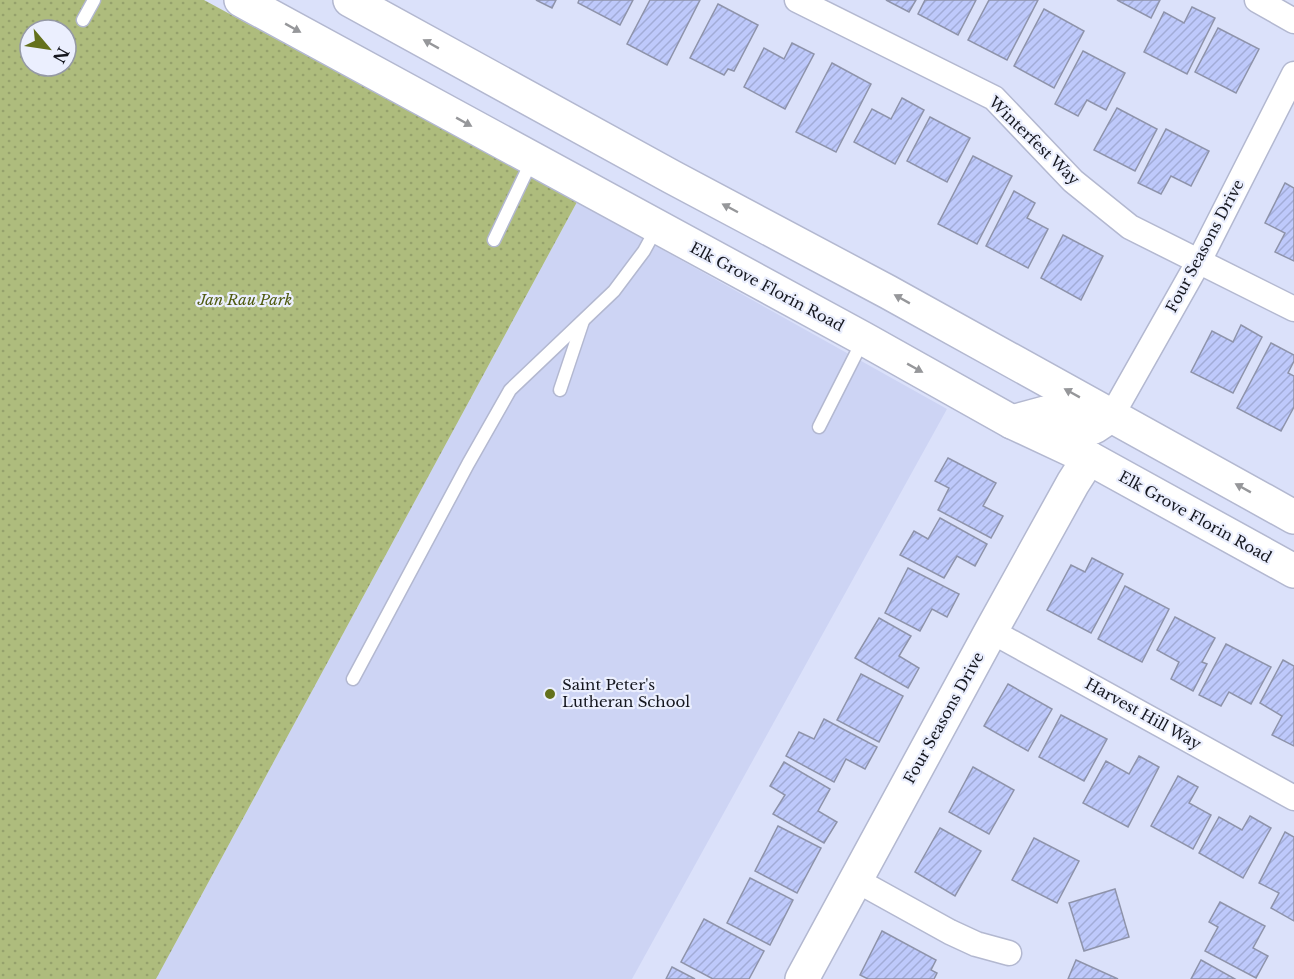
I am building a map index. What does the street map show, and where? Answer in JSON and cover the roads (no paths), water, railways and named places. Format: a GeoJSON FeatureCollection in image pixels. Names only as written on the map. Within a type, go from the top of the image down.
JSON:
{"type":"FeatureCollection","features":[{"type":"Feature","properties":{"kind":"main road","name":"Elk Grove Florin Road"},"geometry":{"type":"LineString","coordinates":[[241,0],[1012,422],[1089,458],[1294,571]]}},
{"type":"Feature","properties":{"kind":"main road"},"geometry":{"type":"LineString","coordinates":[[350,0],[672,177],[898,297],[1294,517]]}},
{"type":"Feature","properties":{"kind":"main road"},"geometry":{"type":"LineString","coordinates":[[1012,422],[1045,413],[1070,423],[1094,427],[1112,415]]}},
{"type":"Feature","properties":{"kind":"main road"},"geometry":{"type":"LineString","coordinates":[[1089,458],[1112,452],[1141,464],[1294,549]]}},
{"type":"Feature","properties":{"kind":"main road","name":"Four Seasons Drive"},"geometry":{"type":"LineString","coordinates":[[802,979],[1073,483],[1089,458]]}},
{"type":"Feature","properties":{"kind":"street","name":"Winterfest Way"},"geometry":{"type":"LineString","coordinates":[[797,0],[994,99],[1072,180],[1130,227],[1294,309]]}},
{"type":"Feature","properties":{"kind":"street"},"geometry":{"type":"LineString","coordinates":[[1257,0],[1294,21]]}},
{"type":"Feature","properties":{"kind":"street","name":"Four Seasons Drive"},"geometry":{"type":"LineString","coordinates":[[1112,415],[1199,261],[1294,74]]}},
{"type":"Feature","properties":{"kind":"street","name":"Harvest Hill Way"},"geometry":{"type":"LineString","coordinates":[[992,631],[1294,798]]}},
{"type":"Feature","properties":{"kind":"street"},"geometry":{"type":"LineString","coordinates":[[856,880],[950,932],[976,944],[1009,953]]}},
{"type":"Feature","properties":{"kind":"lane"},"geometry":{"type":"LineString","coordinates":[[83,20],[94,0]]}},
{"type":"Feature","properties":{"kind":"lane"},"geometry":{"type":"LineString","coordinates":[[494,240],[533,160]]}},
{"type":"Feature","properties":{"kind":"lane"},"geometry":{"type":"LineString","coordinates":[[352,679],[510,390],[614,291],[644,251],[657,228]]}},
{"type":"Feature","properties":{"kind":"lane"},"geometry":{"type":"LineString","coordinates":[[560,390],[585,317]]}},
{"type":"Feature","properties":{"kind":"lane"},"geometry":{"type":"LineString","coordinates":[[819,427],[864,339]]}},
{"type":"Feature","properties":{"kind":"place","name":"Saint Peter's Lutheran School"},"geometry":{"type":"Point","coordinates":[550,694]}},
{"type":"Feature","properties":{"kind":"park label","name":"Jan Rau Park"},"geometry":{"type":"Point","coordinates":[245,300]}}]}
